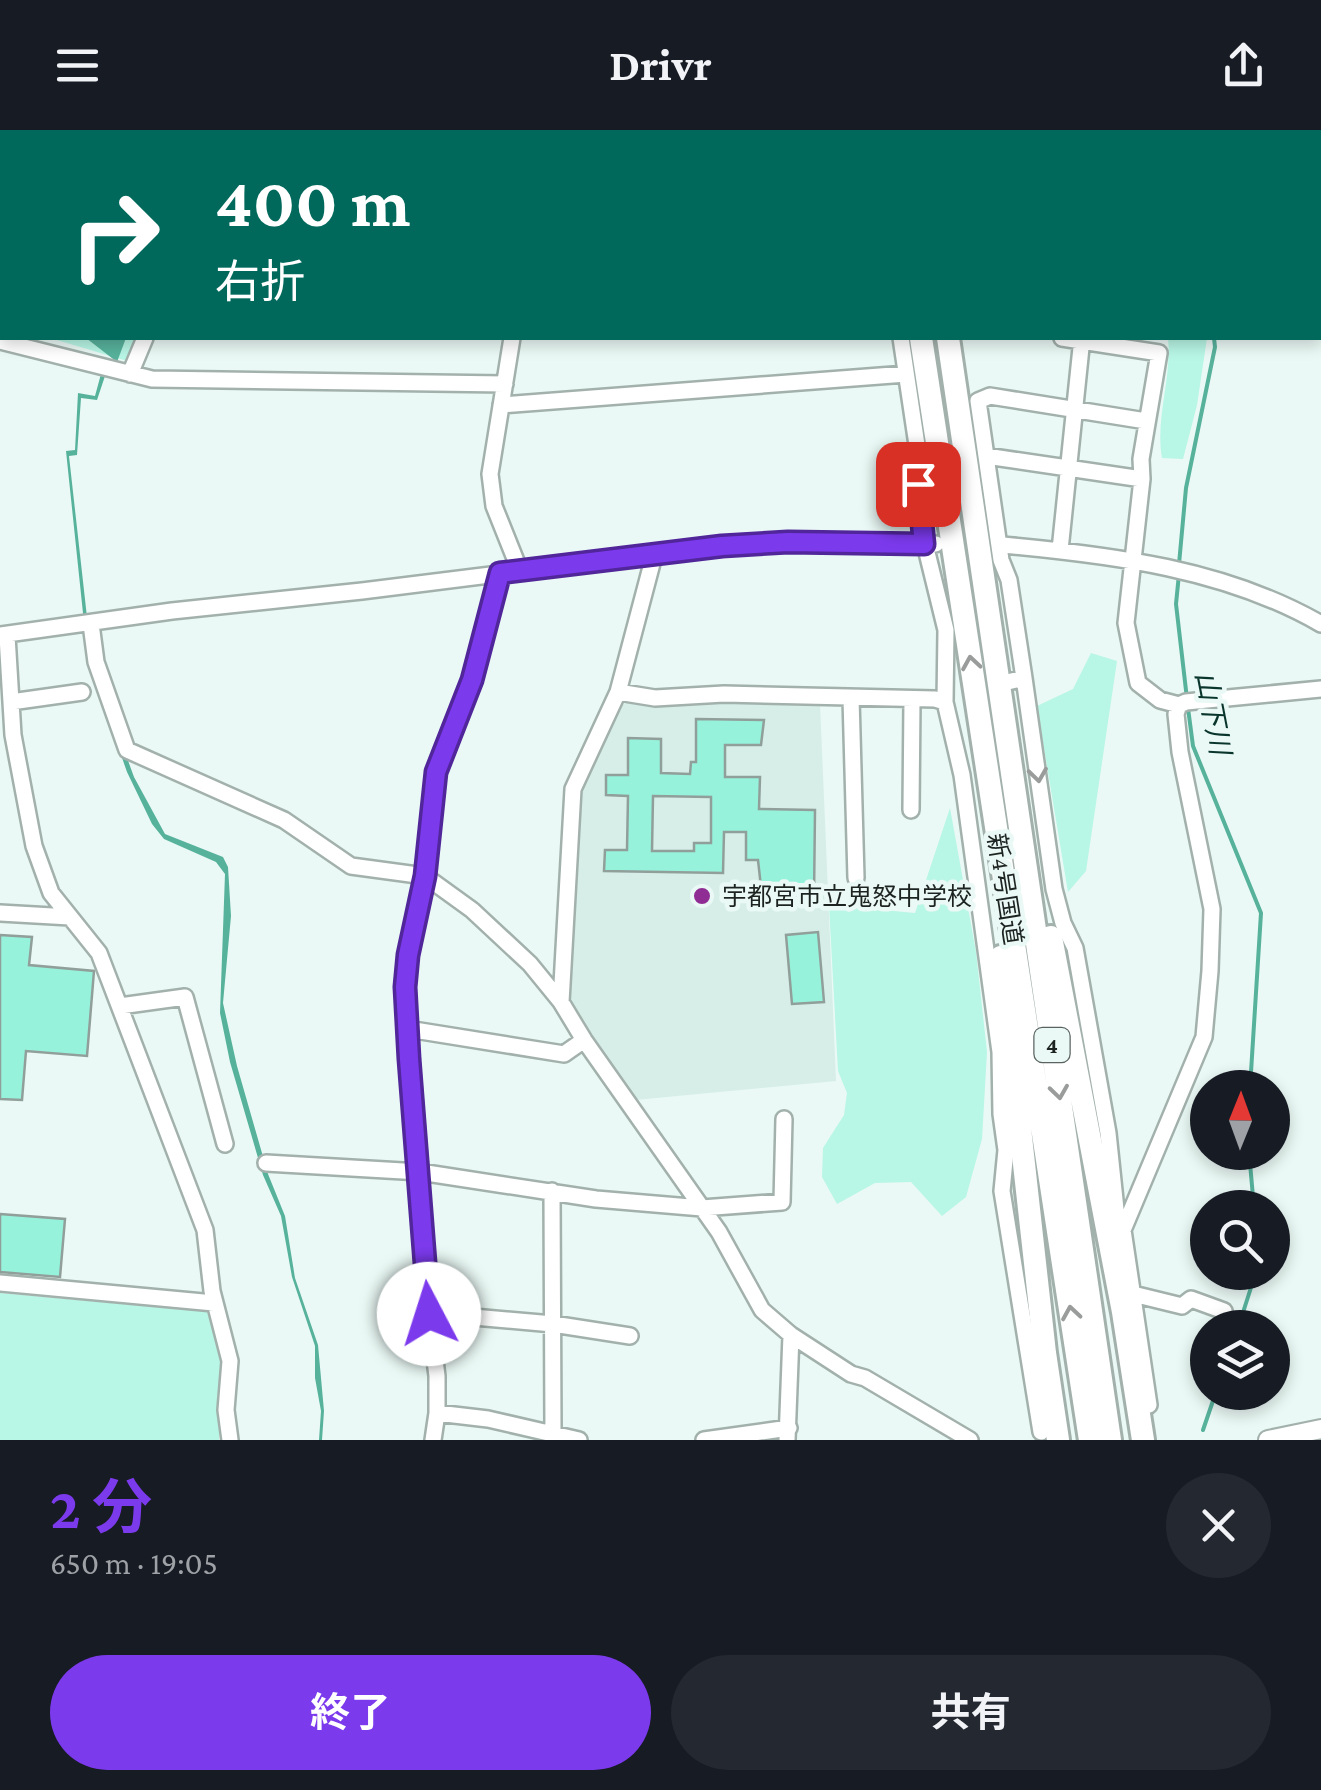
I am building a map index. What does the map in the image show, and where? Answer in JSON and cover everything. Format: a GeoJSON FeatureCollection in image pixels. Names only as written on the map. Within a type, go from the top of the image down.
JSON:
{"type":"FeatureCollection","features":[{"type":"Feature","properties":{"kind":"highway","name":"新4号国道"},"geometry":{"type":"LineString","coordinates":[[921,340],[985,760],[1096,1408],[1110,1440]]}},
{"type":"Feature","properties":{"kind":"highway","name":"新4号国道"},"geometry":{"type":"LineString","coordinates":[[948,340],[999,684],[1096,1408],[1090,1440]]}},
{"type":"Feature","properties":{"kind":"highway"},"geometry":{"type":"LineString","coordinates":[[999,684],[1013,724],[1147,1430]]}},
{"type":"Feature","properties":{"kind":"highway"},"geometry":{"type":"LineString","coordinates":[[985,760],[986,827],[1050,1436]]}},
{"type":"Feature","properties":{"kind":"main road"},"geometry":{"type":"LineString","coordinates":[[1268,1440],[1321,1429]]}},
{"type":"Feature","properties":{"kind":"street"},"geometry":{"type":"LineString","coordinates":[[0,340],[152,379],[505,384]]}},
{"type":"Feature","properties":{"kind":"street"},"geometry":{"type":"LineString","coordinates":[[130,374],[144,340]]}},
{"type":"Feature","properties":{"kind":"street"},"geometry":{"type":"LineString","coordinates":[[512,340],[490,488],[520,570]]}},
{"type":"Feature","properties":{"kind":"street"},"geometry":{"type":"LineString","coordinates":[[901,340],[946,630],[946,702],[962,776],[992,991],[1006,1150],[1002,1191],[1016,1238],[1050,1436]]}},
{"type":"Feature","properties":{"kind":"street"},"geometry":{"type":"LineString","coordinates":[[1060,550],[1082,340]]}},
{"type":"Feature","properties":{"kind":"street"},"geometry":{"type":"LineString","coordinates":[[1088,340],[1159,353],[1141,459],[1126,623],[1138,683],[1160,700],[1179,706],[1226,696],[1321,689]]}},
{"type":"Feature","properties":{"kind":"street"},"geometry":{"type":"LineString","coordinates":[[501,405],[906,374]]}},
{"type":"Feature","properties":{"kind":"street"},"geometry":{"type":"LineString","coordinates":[[1146,422],[990,396],[978,401],[1000,560],[1009,580],[1054,889],[1075,948],[1098,1073],[1118,1220],[1133,1294],[1147,1430]]}},
{"type":"Feature","properties":{"kind":"street"},"geometry":{"type":"LineString","coordinates":[[986,456],[1142,479]]}},
{"type":"Feature","properties":{"kind":"street"},"geometry":{"type":"LineString","coordinates":[[230,1440],[226,1410],[230,1361],[214,1303],[201,1217],[99,952],[51,893],[34,846],[22,788],[3,636],[172,610],[655,552],[788,542],[930,544]]}},
{"type":"Feature","properties":{"kind":"street"},"geometry":{"type":"LineString","coordinates":[[1003,545],[1163,567],[1232,583],[1288,605],[1321,624]]}},
{"type":"Feature","properties":{"kind":"street"},"geometry":{"type":"LineString","coordinates":[[561,1002],[573,789],[618,692],[655,552]]}},
{"type":"Feature","properties":{"kind":"street"},"geometry":{"type":"LineString","coordinates":[[433,1440],[437,1376],[405,987],[425,876],[436,772],[472,680],[500,573]]}},
{"type":"Feature","properties":{"kind":"street"},"geometry":{"type":"LineString","coordinates":[[91,624],[96,662],[128,750],[284,820],[350,866],[425,876],[451,892],[516,950],[561,1002],[732,1252],[754,1299],[790,1336],[970,1440]]}},
{"type":"Feature","properties":{"kind":"street"},"geometry":{"type":"LineString","coordinates":[[999,684],[1024,678]]}},
{"type":"Feature","properties":{"kind":"street"},"geometry":{"type":"LineString","coordinates":[[11,702],[82,692]]}},
{"type":"Feature","properties":{"kind":"street"},"geometry":{"type":"LineString","coordinates":[[618,692],[655,698],[724,694],[935,698],[946,702]]}},
{"type":"Feature","properties":{"kind":"street"},"geometry":{"type":"LineString","coordinates":[[851,698],[856,878]]}},
{"type":"Feature","properties":{"kind":"street"},"geometry":{"type":"LineString","coordinates":[[911,810],[912,700]]}},
{"type":"Feature","properties":{"kind":"street"},"geometry":{"type":"LineString","coordinates":[[1118,1220],[1204,1037],[1212,909],[1180,752],[1176,714],[1179,706]]}},
{"type":"Feature","properties":{"kind":"street"},"geometry":{"type":"LineString","coordinates":[[0,913],[70,917]]}},
{"type":"Feature","properties":{"kind":"street"},"geometry":{"type":"LineString","coordinates":[[120,1006],[185,997],[225,1144]]}},
{"type":"Feature","properties":{"kind":"street"},"geometry":{"type":"LineString","coordinates":[[408,1029],[564,1054],[584,1040]]}},
{"type":"Feature","properties":{"kind":"street"},"geometry":{"type":"LineString","coordinates":[[266,1163],[420,1172],[596,1199],[702,1208],[782,1202],[784,1120]]}},
{"type":"Feature","properties":{"kind":"street"},"geometry":{"type":"LineString","coordinates":[[552,1192],[559,1436]]}},
{"type":"Feature","properties":{"kind":"street"},"geometry":{"type":"LineString","coordinates":[[0,1284],[214,1303]]}},
{"type":"Feature","properties":{"kind":"street"},"geometry":{"type":"LineString","coordinates":[[1133,1294],[1182,1306],[1191,1299],[1221,1310]]}},
{"type":"Feature","properties":{"kind":"street"},"geometry":{"type":"LineString","coordinates":[[429,1314],[553,1324],[630,1336]]}},
{"type":"Feature","properties":{"kind":"street"},"geometry":{"type":"LineString","coordinates":[[704,1440],[788,1434],[790,1336]]}},
{"type":"Feature","properties":{"kind":"street"},"geometry":{"type":"LineString","coordinates":[[437,1413],[488,1418],[579,1440]]}},
{"type":"Feature","properties":{"kind":"shaded area"},"geometry":{"type":"Polygon","coordinates":[[[57,340],[144,340],[134,363],[57,340]]]}},
{"type":"Feature","properties":{"kind":"shaded area"},"geometry":{"type":"Polygon","coordinates":[[[89,340],[125,340],[117,362],[89,340]]]}},
{"type":"Feature","properties":{"kind":"shaded area"},"geometry":{"type":"Polygon","coordinates":[[[1168,340],[1207,340],[1197,405],[1183,459],[1162,458],[1168,340]]]}},
{"type":"Feature","properties":{"kind":"shaded area"},"geometry":{"type":"Polygon","coordinates":[[[101,374],[105,376],[97,400],[81,398],[77,455],[69,456],[92,662],[134,777],[165,834],[223,857],[228,867],[231,916],[223,1003],[268,1174],[285,1216],[295,1278],[318,1345],[324,1411],[322,1440],[315,1346],[292,1277],[281,1216],[263,1175],[230,1062],[220,1013],[225,874],[216,862],[164,839],[152,824],[127,772],[88,661],[66,451],[75,450],[78,393],[95,396],[101,374]]]}},
{"type":"Feature","properties":{"kind":"shaded area"},"geometry":{"type":"Polygon","coordinates":[[[1091,653],[1117,661],[1086,871],[1068,892],[1037,706],[1073,689],[1091,653]]]}},
{"type":"Feature","properties":{"kind":"shaded area","name":"宇都宮市立鬼怒中学校"},"geometry":{"type":"Polygon","coordinates":[[[629,701],[658,706],[728,702],[820,704],[836,1081],[635,1100],[568,1004],[582,787],[619,707],[629,701]]]}},
{"type":"Feature","properties":{"kind":"shaded area"},"geometry":{"type":"Polygon","coordinates":[[[950,808],[976,952],[987,1052],[982,1139],[966,1197],[942,1216],[911,1182],[875,1183],[837,1204],[822,1177],[823,1148],[844,1115],[847,1093],[838,1071],[829,905],[915,913],[950,808]]]}},
{"type":"Feature","properties":{"kind":"shaded area"},"geometry":{"type":"Polygon","coordinates":[[[0,1293],[211,1312],[224,1368],[219,1440],[0,1440],[0,1293]]]}},
{"type":"Feature","properties":{"kind":"building"},"geometry":{"type":"Polygon","coordinates":[[[696,719],[764,720],[761,745],[725,745],[725,777],[760,777],[759,809],[815,810],[814,897],[762,896],[758,860],[746,860],[746,832],[724,832],[723,873],[604,871],[605,850],[627,850],[628,796],[606,795],[606,775],[628,775],[628,738],[661,739],[661,773],[690,774],[691,762],[696,762],[696,719]],[[653,796],[652,851],[694,851],[694,843],[711,843],[711,797],[653,796]]]}},
{"type":"Feature","properties":{"kind":"building"},"geometry":{"type":"Polygon","coordinates":[[[818,932],[824,1002],[792,1004],[786,935],[818,932]]]}},
{"type":"Feature","properties":{"kind":"building"},"geometry":{"type":"Polygon","coordinates":[[[0,935],[32,937],[29,965],[94,971],[87,1056],[26,1051],[22,1100],[0,1099],[0,935]]]}},
{"type":"Feature","properties":{"kind":"building"},"geometry":{"type":"Polygon","coordinates":[[[0,1214],[65,1219],[60,1277],[0,1272],[0,1214]]]}},
{"type":"Feature","properties":{"kind":"waterway","name":"山下川"},"geometry":{"type":"LineString","coordinates":[[1179,564],[1186,488],[1214,340]]}},
{"type":"Feature","properties":{"kind":"waterway","name":"山下川"},"geometry":{"type":"LineString","coordinates":[[1179,574],[1176,604],[1187,699]]}},
{"type":"Feature","properties":{"kind":"waterway","name":"山下川"},"geometry":{"type":"LineString","coordinates":[[1188,708],[1193,746],[1261,913],[1251,1070]]}},
{"type":"Feature","properties":{"kind":"waterway","name":"山下川"},"geometry":{"type":"LineString","coordinates":[[1251,1170],[1252,1190]]}},
{"type":"Feature","properties":{"kind":"waterway","name":"山下川"},"geometry":{"type":"LineString","coordinates":[[1244,1310],[1250,1290]]}},
{"type":"Feature","properties":{"kind":"waterway","name":"山下川"},"geometry":{"type":"LineString","coordinates":[[1203,1430],[1210,1410]]}},
{"type":"Feature","properties":{"kind":"tunnel"},"geometry":{"type":"LineString","coordinates":[[1020,1237],[1112,1219]]}},
{"type":"Feature","properties":{"kind":"place","name":"宇都宮市立鬼怒中学校"},"geometry":{"type":"Point","coordinates":[702,896]}},
{"type":"Feature","properties":{"kind":"route"},"geometry":{"type":"LineString","coordinates":[[429,1314],[409,1059],[405,987],[408,955],[425,876],[436,772],[472,680],[500,573],[722,546],[788,542],[924,544],[918,484]]}}]}
